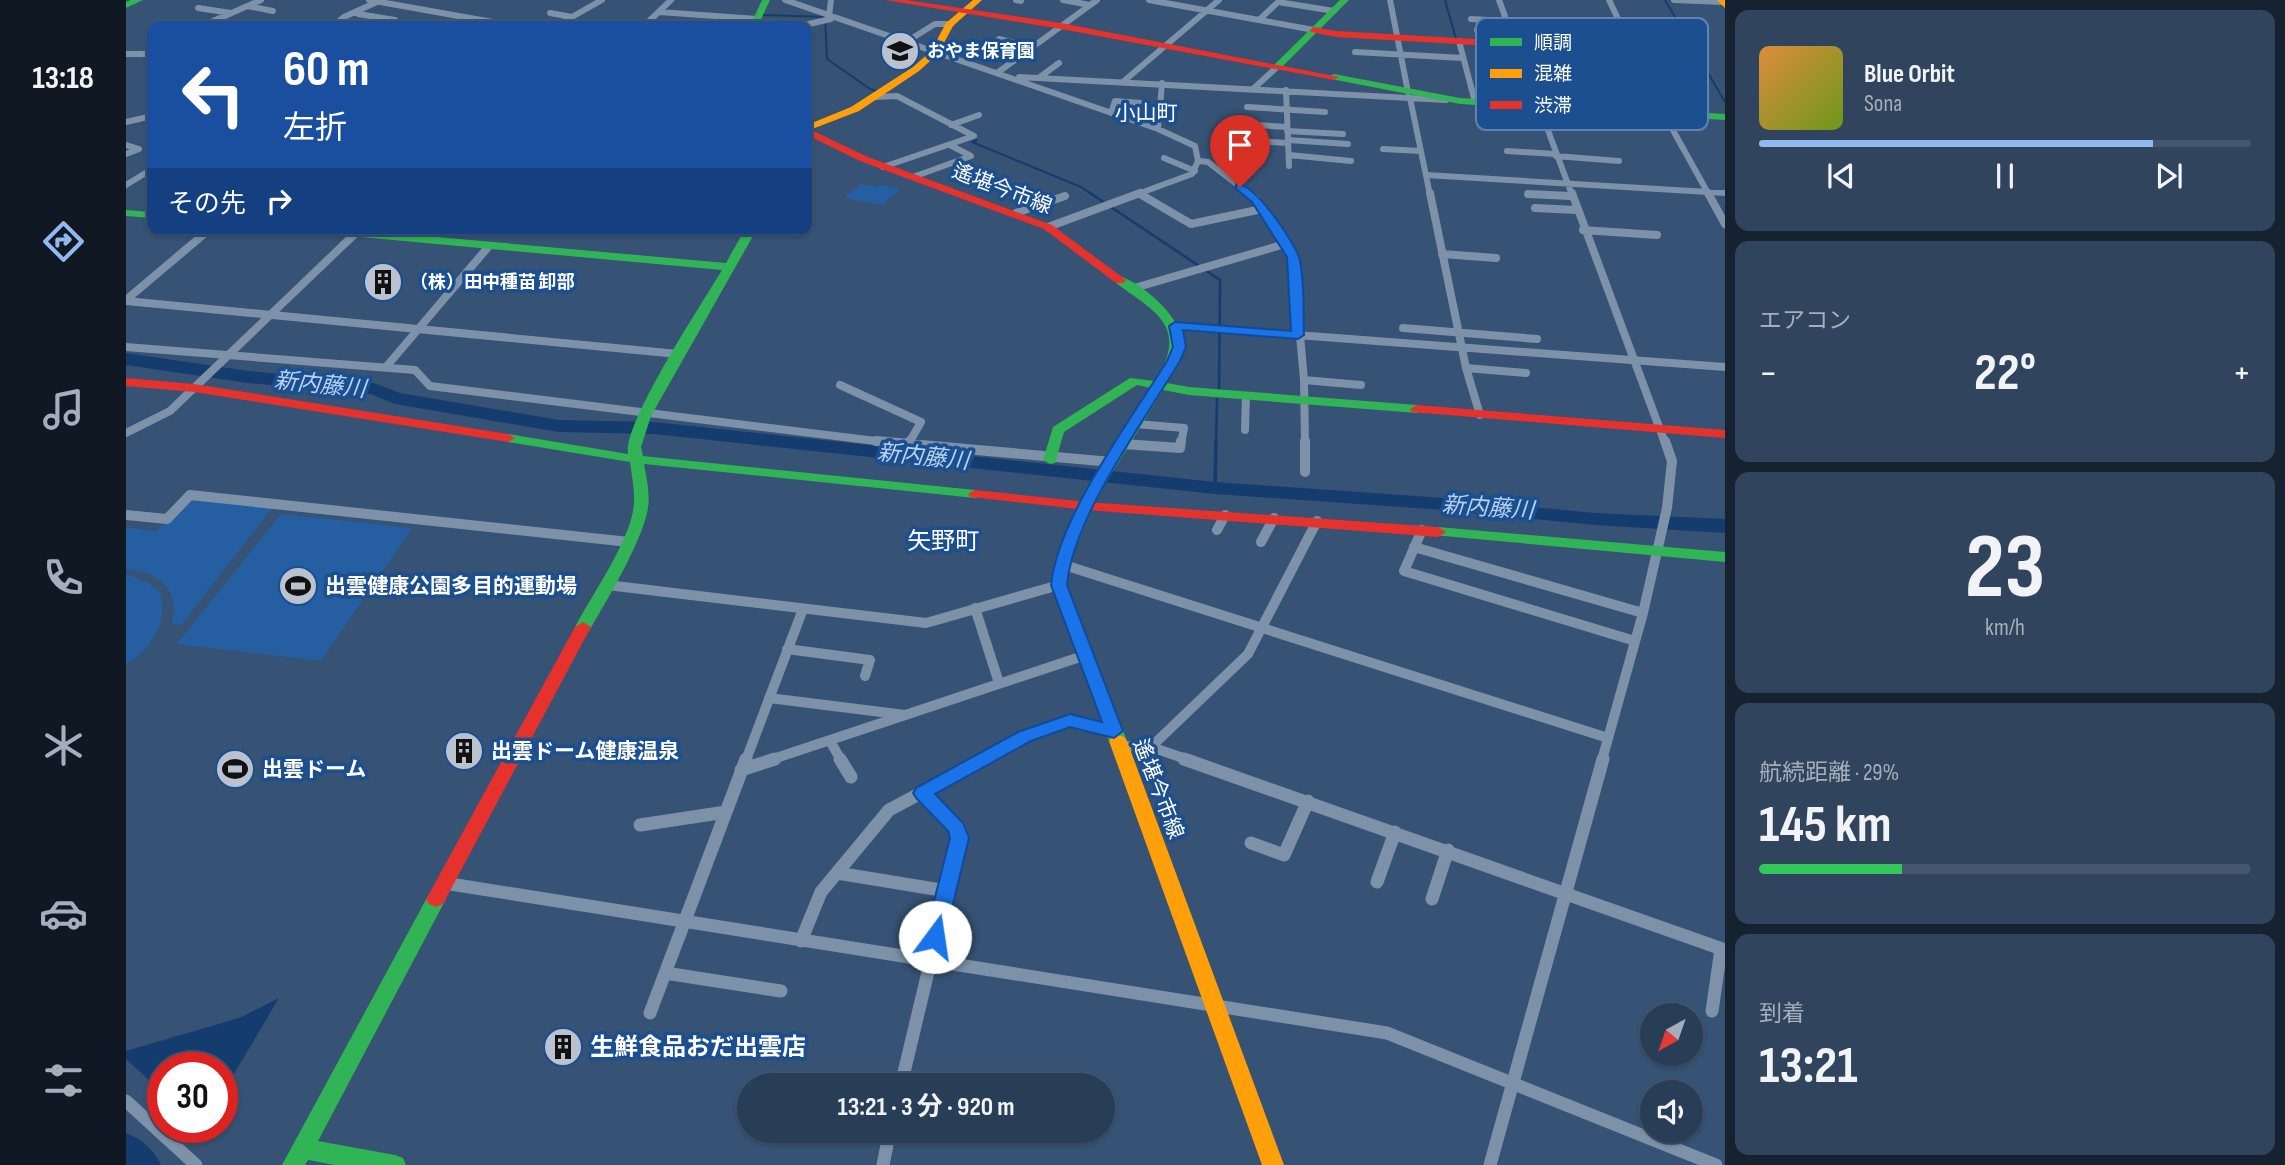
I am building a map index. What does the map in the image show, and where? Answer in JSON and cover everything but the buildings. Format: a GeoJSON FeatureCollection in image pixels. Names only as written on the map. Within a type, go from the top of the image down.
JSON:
{"type":"FeatureCollection","features":[{"type":"Feature","properties":{"kind":"street"},"geometry":{"type":"LineString","coordinates":[[126,5],[139,0]]}},
{"type":"Feature","properties":{"kind":"street"},"geometry":{"type":"LineString","coordinates":[[369,0],[482,21]]}},
{"type":"Feature","properties":{"kind":"street"},"geometry":{"type":"LineString","coordinates":[[566,21],[602,0]]}},
{"type":"Feature","properties":{"kind":"street"},"geometry":{"type":"LineString","coordinates":[[648,21],[671,0]]}},
{"type":"Feature","properties":{"kind":"street"},"geometry":{"type":"LineString","coordinates":[[756,21],[762,0]]}},
{"type":"Feature","properties":{"kind":"street"},"geometry":{"type":"LineString","coordinates":[[785,0],[1158,129],[1195,146],[1199,161],[1195,171],[1048,227]]}},
{"type":"Feature","properties":{"kind":"street"},"geometry":{"type":"LineString","coordinates":[[831,0],[831,18]]}},
{"type":"Feature","properties":{"kind":"street"},"geometry":{"type":"LineString","coordinates":[[889,0],[971,3],[1060,26],[1409,95]]}},
{"type":"Feature","properties":{"kind":"street"},"geometry":{"type":"LineString","coordinates":[[1063,0],[1090,5]]}},
{"type":"Feature","properties":{"kind":"street"},"geometry":{"type":"LineString","coordinates":[[997,73],[1097,0]]}},
{"type":"Feature","properties":{"kind":"street"},"geometry":{"type":"LineString","coordinates":[[1149,0],[1314,30],[1476,40]]}},
{"type":"Feature","properties":{"kind":"street"},"geometry":{"type":"LineString","coordinates":[[1124,81],[1219,0]]}},
{"type":"Feature","properties":{"kind":"street"},"geometry":{"type":"LineString","coordinates":[[1390,0],[1466,369],[1480,415]]}},
{"type":"Feature","properties":{"kind":"street"},"geometry":{"type":"LineString","coordinates":[[1499,0],[1506,18]]}},
{"type":"Feature","properties":{"kind":"street"},"geometry":{"type":"LineString","coordinates":[[1609,0],[1618,18]]}},
{"type":"Feature","properties":{"kind":"street"},"geometry":{"type":"LineString","coordinates":[[1674,0],[1723,2]]}},
{"type":"Feature","properties":{"kind":"street"},"geometry":{"type":"LineString","coordinates":[[213,21],[248,3],[259,1]]}},
{"type":"Feature","properties":{"kind":"street"},"geometry":{"type":"LineString","coordinates":[[339,21],[380,1]]}},
{"type":"Feature","properties":{"kind":"street"},"geometry":{"type":"LineString","coordinates":[[1259,20],[1278,2],[1339,5]]}},
{"type":"Feature","properties":{"kind":"street"},"geometry":{"type":"LineString","coordinates":[[248,3],[273,11]]}},
{"type":"Feature","properties":{"kind":"street"},"geometry":{"type":"LineString","coordinates":[[812,128],[876,97],[935,52],[951,24],[971,3]]}},
{"type":"Feature","properties":{"kind":"street"},"geometry":{"type":"LineString","coordinates":[[1253,89],[1339,5]]}},
{"type":"Feature","properties":{"kind":"street"},"geometry":{"type":"LineString","coordinates":[[384,18],[407,7]]}},
{"type":"Feature","properties":{"kind":"street"},"geometry":{"type":"LineString","coordinates":[[198,8],[231,13]]}},
{"type":"Feature","properties":{"kind":"street"},"geometry":{"type":"LineString","coordinates":[[659,12],[746,21]]}},
{"type":"Feature","properties":{"kind":"street"},"geometry":{"type":"LineString","coordinates":[[550,13],[572,17]]}},
{"type":"Feature","properties":{"kind":"street"},"geometry":{"type":"LineString","coordinates":[[358,14],[395,20]]}},
{"type":"Feature","properties":{"kind":"street"},"geometry":{"type":"LineString","coordinates":[[812,23],[831,18]]}},
{"type":"Feature","properties":{"kind":"street"},"geometry":{"type":"LineString","coordinates":[[1471,19],[1476,19]]}},
{"type":"Feature","properties":{"kind":"street"},"geometry":{"type":"LineString","coordinates":[[906,42],[935,24],[951,24]]}},
{"type":"Feature","properties":{"kind":"street"},"geometry":{"type":"LineString","coordinates":[[999,39],[1033,47]]}},
{"type":"Feature","properties":{"kind":"street"},"geometry":{"type":"LineString","coordinates":[[1459,41],[1467,101]]}},
{"type":"Feature","properties":{"kind":"street"},"geometry":{"type":"LineString","coordinates":[[136,55],[147,50]]}},
{"type":"Feature","properties":{"kind":"street"},"geometry":{"type":"LineString","coordinates":[[1355,52],[1463,58]]}},
{"type":"Feature","properties":{"kind":"street"},"geometry":{"type":"LineString","coordinates":[[126,54],[147,54]]}},
{"type":"Feature","properties":{"kind":"street"},"geometry":{"type":"LineString","coordinates":[[1040,78],[1059,63]]}},
{"type":"Feature","properties":{"kind":"street"},"geometry":{"type":"LineString","coordinates":[[1007,76],[1409,95],[1476,102]]}},
{"type":"Feature","properties":{"kind":"street"},"geometry":{"type":"LineString","coordinates":[[1158,129],[1162,83]]}},
{"type":"Feature","properties":{"kind":"street"},"geometry":{"type":"LineString","coordinates":[[1286,90],[1289,166]]}},
{"type":"Feature","properties":{"kind":"street"},"geometry":{"type":"LineString","coordinates":[[876,97],[897,96],[974,135],[883,167]]}},
{"type":"Feature","properties":{"kind":"street"},"geometry":{"type":"LineString","coordinates":[[1111,113],[1115,101],[1141,103]]}},
{"type":"Feature","properties":{"kind":"street"},"geometry":{"type":"LineString","coordinates":[[1247,107],[1325,112]]}},
{"type":"Feature","properties":{"kind":"street"},"geometry":{"type":"LineString","coordinates":[[951,125],[979,116]]}},
{"type":"Feature","properties":{"kind":"street"},"geometry":{"type":"LineString","coordinates":[[126,122],[147,117]]}},
{"type":"Feature","properties":{"kind":"street"},"geometry":{"type":"LineString","coordinates":[[1241,124],[1288,135],[1348,144]]}},
{"type":"Feature","properties":{"kind":"street"},"geometry":{"type":"LineString","coordinates":[[1490,1165],[1643,614],[1667,508],[1672,461],[1555,155],[1543,130]]}},
{"type":"Feature","properties":{"kind":"street"},"geometry":{"type":"LineString","coordinates":[[1672,130],[1725,223]]}},
{"type":"Feature","properties":{"kind":"street","name":"遙堪今市線"},"geometry":{"type":"LineString","coordinates":[[812,133],[844,151],[883,167],[1016,213],[1048,227],[1163,312],[1175,326],[1180,347],[1160,386],[1089,503],[1061,564],[1059,585],[1217,1006],[1273,1165]]}},
{"type":"Feature","properties":{"kind":"street"},"geometry":{"type":"LineString","coordinates":[[1253,141],[1288,135],[1343,134]]}},
{"type":"Feature","properties":{"kind":"street"},"geometry":{"type":"LineString","coordinates":[[126,145],[139,149],[126,154]]}},
{"type":"Feature","properties":{"kind":"street"},"geometry":{"type":"LineString","coordinates":[[913,177],[971,156],[950,145]]}},
{"type":"Feature","properties":{"kind":"street"},"geometry":{"type":"LineString","coordinates":[[1383,149],[1421,151]]}},
{"type":"Feature","properties":{"kind":"street"},"geometry":{"type":"LineString","coordinates":[[1507,151],[1619,160]]}},
{"type":"Feature","properties":{"kind":"street"},"geometry":{"type":"LineString","coordinates":[[1289,155],[1351,160]]}},
{"type":"Feature","properties":{"kind":"street"},"geometry":{"type":"LineString","coordinates":[[1164,158],[1195,171]]}},
{"type":"Feature","properties":{"kind":"street"},"geometry":{"type":"LineString","coordinates":[[1199,161],[1208,162],[1256,200],[1293,257],[1304,380],[1306,472]]}},
{"type":"Feature","properties":{"kind":"street"},"geometry":{"type":"LineString","coordinates":[[126,185],[147,172]]}},
{"type":"Feature","properties":{"kind":"street"},"geometry":{"type":"LineString","coordinates":[[1426,175],[1725,193]]}},
{"type":"Feature","properties":{"kind":"street"},"geometry":{"type":"LineString","coordinates":[[1140,194],[1191,224],[1262,209]]}},
{"type":"Feature","properties":{"kind":"street"},"geometry":{"type":"LineString","coordinates":[[1528,194],[1570,196]]}},
{"type":"Feature","properties":{"kind":"street"},"geometry":{"type":"LineString","coordinates":[[1016,213],[1065,196]]}},
{"type":"Feature","properties":{"kind":"street"},"geometry":{"type":"LineString","coordinates":[[1535,208],[1576,211]]}},
{"type":"Feature","properties":{"kind":"street"},"geometry":{"type":"LineString","coordinates":[[126,213],[147,215]]}},
{"type":"Feature","properties":{"kind":"street"},"geometry":{"type":"LineString","coordinates":[[1583,230],[1657,235]]}},
{"type":"Feature","properties":{"kind":"street"},"geometry":{"type":"LineString","coordinates":[[126,301],[203,235]]}},
{"type":"Feature","properties":{"kind":"street"},"geometry":{"type":"LineString","coordinates":[[126,433],[170,411],[230,357],[355,235]]}},
{"type":"Feature","properties":{"kind":"street"},"geometry":{"type":"LineString","coordinates":[[386,235],[730,267]]}},
{"type":"Feature","properties":{"kind":"street"},"geometry":{"type":"LineString","coordinates":[[293,1165],[629,542],[640,513],[642,492],[635,453],[644,416],[748,235]]}},
{"type":"Feature","properties":{"kind":"street"},"geometry":{"type":"LineString","coordinates":[[1131,289],[1286,244]]}},
{"type":"Feature","properties":{"kind":"street"},"geometry":{"type":"LineString","coordinates":[[386,368],[489,246]]}},
{"type":"Feature","properties":{"kind":"street"},"geometry":{"type":"LineString","coordinates":[[1442,254],[1496,258]]}},
{"type":"Feature","properties":{"kind":"street"},"geometry":{"type":"LineString","coordinates":[[126,301],[678,354]]}},
{"type":"Feature","properties":{"kind":"street"},"geometry":{"type":"LineString","coordinates":[[1175,326],[1725,367]]}},
{"type":"Feature","properties":{"kind":"street"},"geometry":{"type":"LineString","coordinates":[[1404,328],[1537,339]]}},
{"type":"Feature","properties":{"kind":"street"},"geometry":{"type":"LineString","coordinates":[[126,347],[415,370],[430,386],[644,416],[1050,460],[1111,464]]}},
{"type":"Feature","properties":{"kind":"street"},"geometry":{"type":"LineString","coordinates":[[1466,369],[1526,373]]}},
{"type":"Feature","properties":{"kind":"street"},"geometry":{"type":"LineString","coordinates":[[1304,380],[1361,385]]}},
{"type":"Feature","properties":{"kind":"street"},"geometry":{"type":"LineString","coordinates":[[1050,460],[1058,430],[1071,419],[1135,381],[1246,396],[1725,434]]}},
{"type":"Feature","properties":{"kind":"street"},"geometry":{"type":"LineString","coordinates":[[126,382],[198,385],[635,453],[1089,503],[1658,548],[1725,557]]}},
{"type":"Feature","properties":{"kind":"street"},"geometry":{"type":"LineString","coordinates":[[840,385],[921,422],[908,444]]}},
{"type":"Feature","properties":{"kind":"street"},"geometry":{"type":"LineString","coordinates":[[1245,430],[1246,396]]}},
{"type":"Feature","properties":{"kind":"street"},"geometry":{"type":"LineString","coordinates":[[1123,444],[1180,448],[1184,428],[1136,424]]}},
{"type":"Feature","properties":{"kind":"street"},"geometry":{"type":"LineString","coordinates":[[126,515],[167,519],[190,495],[629,542]]}},
{"type":"Feature","properties":{"kind":"street"},"geometry":{"type":"LineString","coordinates":[[1217,530],[1226,515]]}},
{"type":"Feature","properties":{"kind":"street"},"geometry":{"type":"LineString","coordinates":[[1261,542],[1274,518]]}},
{"type":"Feature","properties":{"kind":"street"},"geometry":{"type":"LineString","coordinates":[[1150,747],[1248,654],[1259,628],[1317,521]]}},
{"type":"Feature","properties":{"kind":"street"},"geometry":{"type":"LineString","coordinates":[[1422,530],[1404,571],[1635,641]]}},
{"type":"Feature","properties":{"kind":"street"},"geometry":{"type":"LineString","coordinates":[[1414,547],[1643,614]]}},
{"type":"Feature","properties":{"kind":"street"},"geometry":{"type":"LineString","coordinates":[[1061,564],[1608,738]]}},
{"type":"Feature","properties":{"kind":"street"},"geometry":{"type":"LineString","coordinates":[[607,584],[926,623],[1059,585]]}},
{"type":"Feature","properties":{"kind":"street"},"geometry":{"type":"LineString","coordinates":[[975,608],[999,683]]}},
{"type":"Feature","properties":{"kind":"street"},"geometry":{"type":"LineString","coordinates":[[650,1013],[803,609]]}},
{"type":"Feature","properties":{"kind":"street"},"geometry":{"type":"LineString","coordinates":[[788,649],[870,660],[865,676]]}},
{"type":"Feature","properties":{"kind":"street"},"geometry":{"type":"LineString","coordinates":[[741,770],[1086,655]]}},
{"type":"Feature","properties":{"kind":"street"},"geometry":{"type":"LineString","coordinates":[[769,698],[907,716]]}},
{"type":"Feature","properties":{"kind":"street"},"geometry":{"type":"LineString","coordinates":[[801,940],[821,892],[889,810],[1025,737],[1070,721],[1395,831],[1723,949],[1712,1011]]}},
{"type":"Feature","properties":{"kind":"street"},"geometry":{"type":"LineString","coordinates":[[830,741],[851,777]]}},
{"type":"Feature","properties":{"kind":"street"},"geometry":{"type":"LineString","coordinates":[[904,1073],[960,838],[957,828],[923,793]]}},
{"type":"Feature","properties":{"kind":"street"},"geometry":{"type":"LineString","coordinates":[[1251,844],[1284,855],[1308,802]]}},
{"type":"Feature","properties":{"kind":"street"},"geometry":{"type":"LineString","coordinates":[[640,825],[726,811]]}},
{"type":"Feature","properties":{"kind":"street"},"geometry":{"type":"LineString","coordinates":[[1377,883],[1395,831]]}},
{"type":"Feature","properties":{"kind":"street"},"geometry":{"type":"LineString","coordinates":[[1432,899],[1448,850]]}},
{"type":"Feature","properties":{"kind":"street"},"geometry":{"type":"LineString","coordinates":[[837,873],[947,891]]}},
{"type":"Feature","properties":{"kind":"street"},"geometry":{"type":"LineString","coordinates":[[444,883],[1387,1033],[1716,1165]]}},
{"type":"Feature","properties":{"kind":"street"},"geometry":{"type":"LineString","coordinates":[[665,973],[781,991]]}},
{"type":"Feature","properties":{"kind":"street"},"geometry":{"type":"LineString","coordinates":[[126,1101],[196,1165]]}},
{"type":"Feature","properties":{"kind":"street"},"geometry":{"type":"LineString","coordinates":[[883,1165],[887,1143]]}},
{"type":"Feature","properties":{"kind":"street"},"geometry":{"type":"LineString","coordinates":[[302,1149],[395,1165]]}},
{"type":"Feature","properties":{"kind":"shaded area"},"geometry":{"type":"Polygon","coordinates":[[[862,184],[900,189],[882,205],[844,198],[862,184]]]}},
{"type":"Feature","properties":{"kind":"shaded area"},"geometry":{"type":"Polygon","coordinates":[[[190,500],[273,507],[181,625],[171,624],[173,601],[165,584],[148,574],[126,569],[126,527],[156,531],[190,500]]]}},
{"type":"Feature","properties":{"kind":"shaded area","name":"出雲健康公園多目的運動場"},"geometry":{"type":"Polygon","coordinates":[[[281,514],[412,528],[321,661],[177,644],[281,514]]]}},
{"type":"Feature","properties":{"kind":"shaded area"},"geometry":{"type":"Polygon","coordinates":[[[126,574],[147,582],[161,593],[162,616],[150,643],[126,665],[126,574]]]}},
{"type":"Feature","properties":{"kind":"shaded area"},"geometry":{"type":"Polygon","coordinates":[[[279,998],[238,1067],[238,1052],[147,1052],[147,1078],[126,1059],[126,1051],[239,1018],[279,998]]]}},
{"type":"Feature","properties":{"kind":"waterway"},"geometry":{"type":"LineString","coordinates":[[1445,0],[1456,39],[1459,39]]}},
{"type":"Feature","properties":{"kind":"waterway"},"geometry":{"type":"LineString","coordinates":[[1665,0],[1676,18]]}},
{"type":"Feature","properties":{"kind":"waterway"},"geometry":{"type":"LineString","coordinates":[[763,15],[825,17],[827,59],[870,89],[880,92]]}},
{"type":"Feature","properties":{"kind":"waterway"},"geometry":{"type":"LineString","coordinates":[[1708,73],[1725,102]]}},
{"type":"Feature","properties":{"kind":"waterway"},"geometry":{"type":"LineString","coordinates":[[972,137],[977,140],[972,142],[1090,193]]}},
{"type":"Feature","properties":{"kind":"waterway"},"geometry":{"type":"LineString","coordinates":[[1090,193],[1220,280],[1219,390]]}},
{"type":"Feature","properties":{"kind":"waterway","name":"新内藤川"},"geometry":{"type":"LineString","coordinates":[[126,359],[248,377],[374,389],[395,398],[559,426],[654,428],[1215,488],[1430,503],[1595,519],[1725,526]]}},
{"type":"Feature","properties":{"kind":"waterway"},"geometry":{"type":"LineString","coordinates":[[1216,443],[1217,399]]}},
{"type":"Feature","properties":{"kind":"waterway"},"geometry":{"type":"LineString","coordinates":[[1215,488],[1216,441]]}},
{"type":"Feature","properties":{"kind":"waterway"},"geometry":{"type":"LineString","coordinates":[[126,1148],[144,1165]]}},
{"type":"Feature","properties":{"kind":"traffic: fast"},"geometry":{"type":"LineString","coordinates":[[126,5],[139,0]]}},
{"type":"Feature","properties":{"kind":"traffic: fast"},"geometry":{"type":"LineString","coordinates":[[756,21],[766,0]]}},
{"type":"Feature","properties":{"kind":"traffic: fast"},"geometry":{"type":"LineString","coordinates":[[1277,67],[1345,0]]}},
{"type":"Feature","properties":{"kind":"traffic: fast"},"geometry":{"type":"LineString","coordinates":[[1334,77],[1476,102]]}},
{"type":"Feature","properties":{"kind":"traffic: fast"},"geometry":{"type":"LineString","coordinates":[[1708,116],[1725,117]]}},
{"type":"Feature","properties":{"kind":"traffic: fast"},"geometry":{"type":"LineString","coordinates":[[126,213],[147,215]]}},
{"type":"Feature","properties":{"kind":"traffic: fast"},"geometry":{"type":"LineString","coordinates":[[373,235],[731,267]]}},
{"type":"Feature","properties":{"kind":"traffic: fast"},"geometry":{"type":"LineString","coordinates":[[583,627],[629,542],[640,513],[642,492],[634,447],[644,416],[748,235]]}},
{"type":"Feature","properties":{"kind":"traffic: fast"},"geometry":{"type":"LineString","coordinates":[[1118,741],[1059,585],[1064,557],[1089,499],[1174,361],[1177,347],[1175,334],[1163,313],[1120,280]]}},
{"type":"Feature","properties":{"kind":"traffic: fast"},"geometry":{"type":"LineString","coordinates":[[1050,460],[1058,430],[1135,381],[1189,391],[1417,409]]}},
{"type":"Feature","properties":{"kind":"traffic: fast"},"geometry":{"type":"LineString","coordinates":[[508,438],[635,459],[975,494]]}},
{"type":"Feature","properties":{"kind":"traffic: fast"},"geometry":{"type":"LineString","coordinates":[[1438,532],[1725,557]]}},
{"type":"Feature","properties":{"kind":"traffic: fast"},"geometry":{"type":"LineString","coordinates":[[293,1165],[436,899]]}},
{"type":"Feature","properties":{"kind":"traffic: fast"},"geometry":{"type":"LineString","coordinates":[[302,1149],[395,1165]]}},
{"type":"Feature","properties":{"kind":"traffic: slow"},"geometry":{"type":"LineString","coordinates":[[812,126],[855,109],[916,69],[935,52],[949,25],[978,0]]}},
{"type":"Feature","properties":{"kind":"traffic: slow"},"geometry":{"type":"LineString","coordinates":[[1721,0],[1725,5]]}},
{"type":"Feature","properties":{"kind":"traffic: slow"},"geometry":{"type":"LineString","coordinates":[[1118,741],[1273,1165]]}},
{"type":"Feature","properties":{"kind":"traffic: jam"},"geometry":{"type":"LineString","coordinates":[[889,0],[1061,26],[1334,77]]}},
{"type":"Feature","properties":{"kind":"traffic: jam"},"geometry":{"type":"LineString","coordinates":[[1314,30],[1336,34],[1476,42]]}},
{"type":"Feature","properties":{"kind":"traffic: jam"},"geometry":{"type":"LineString","coordinates":[[812,133],[864,159],[1048,227],[1120,280]]}},
{"type":"Feature","properties":{"kind":"traffic: jam"},"geometry":{"type":"LineString","coordinates":[[126,382],[194,388],[508,438]]}},
{"type":"Feature","properties":{"kind":"traffic: jam"},"geometry":{"type":"LineString","coordinates":[[1417,409],[1725,434]]}},
{"type":"Feature","properties":{"kind":"traffic: jam"},"geometry":{"type":"LineString","coordinates":[[975,494],[1087,506],[1438,532]]}},
{"type":"Feature","properties":{"kind":"traffic: jam"},"geometry":{"type":"LineString","coordinates":[[436,899],[583,627]]}},
{"type":"Feature","properties":{"kind":"place","name":"おやま保育園"},"geometry":{"type":"Point","coordinates":[900,51]}},
{"type":"Feature","properties":{"kind":"place","name":"（株）田中種苗 卸部"},"geometry":{"type":"Point","coordinates":[383,282]}},
{"type":"Feature","properties":{"kind":"place","name":"出雲健康公園多目的運動場"},"geometry":{"type":"Point","coordinates":[298,586]}},
{"type":"Feature","properties":{"kind":"place","name":"出雲ドーム健康温泉"},"geometry":{"type":"Point","coordinates":[464,751]}},
{"type":"Feature","properties":{"kind":"place","name":"出雲ドーム"},"geometry":{"type":"Point","coordinates":[235,769]}},
{"type":"Feature","properties":{"kind":"place","name":"生鮮食品おだ出雲店"},"geometry":{"type":"Point","coordinates":[563,1047]}},
{"type":"Feature","properties":{"kind":"district","name":"小山町"},"geometry":{"type":"Point","coordinates":[1146,113]}},
{"type":"Feature","properties":{"kind":"district","name":"矢野町"},"geometry":{"type":"Point","coordinates":[943,541]}},
{"type":"Feature","properties":{"kind":"route"},"geometry":{"type":"LineString","coordinates":[[935,937],[960,838],[957,828],[923,793],[1025,737],[1070,721],[1114,731],[1059,585],[1061,564],[1090,500],[1174,361],[1180,347],[1175,326],[1298,335],[1293,257],[1256,200],[1240,187]]}}]}
